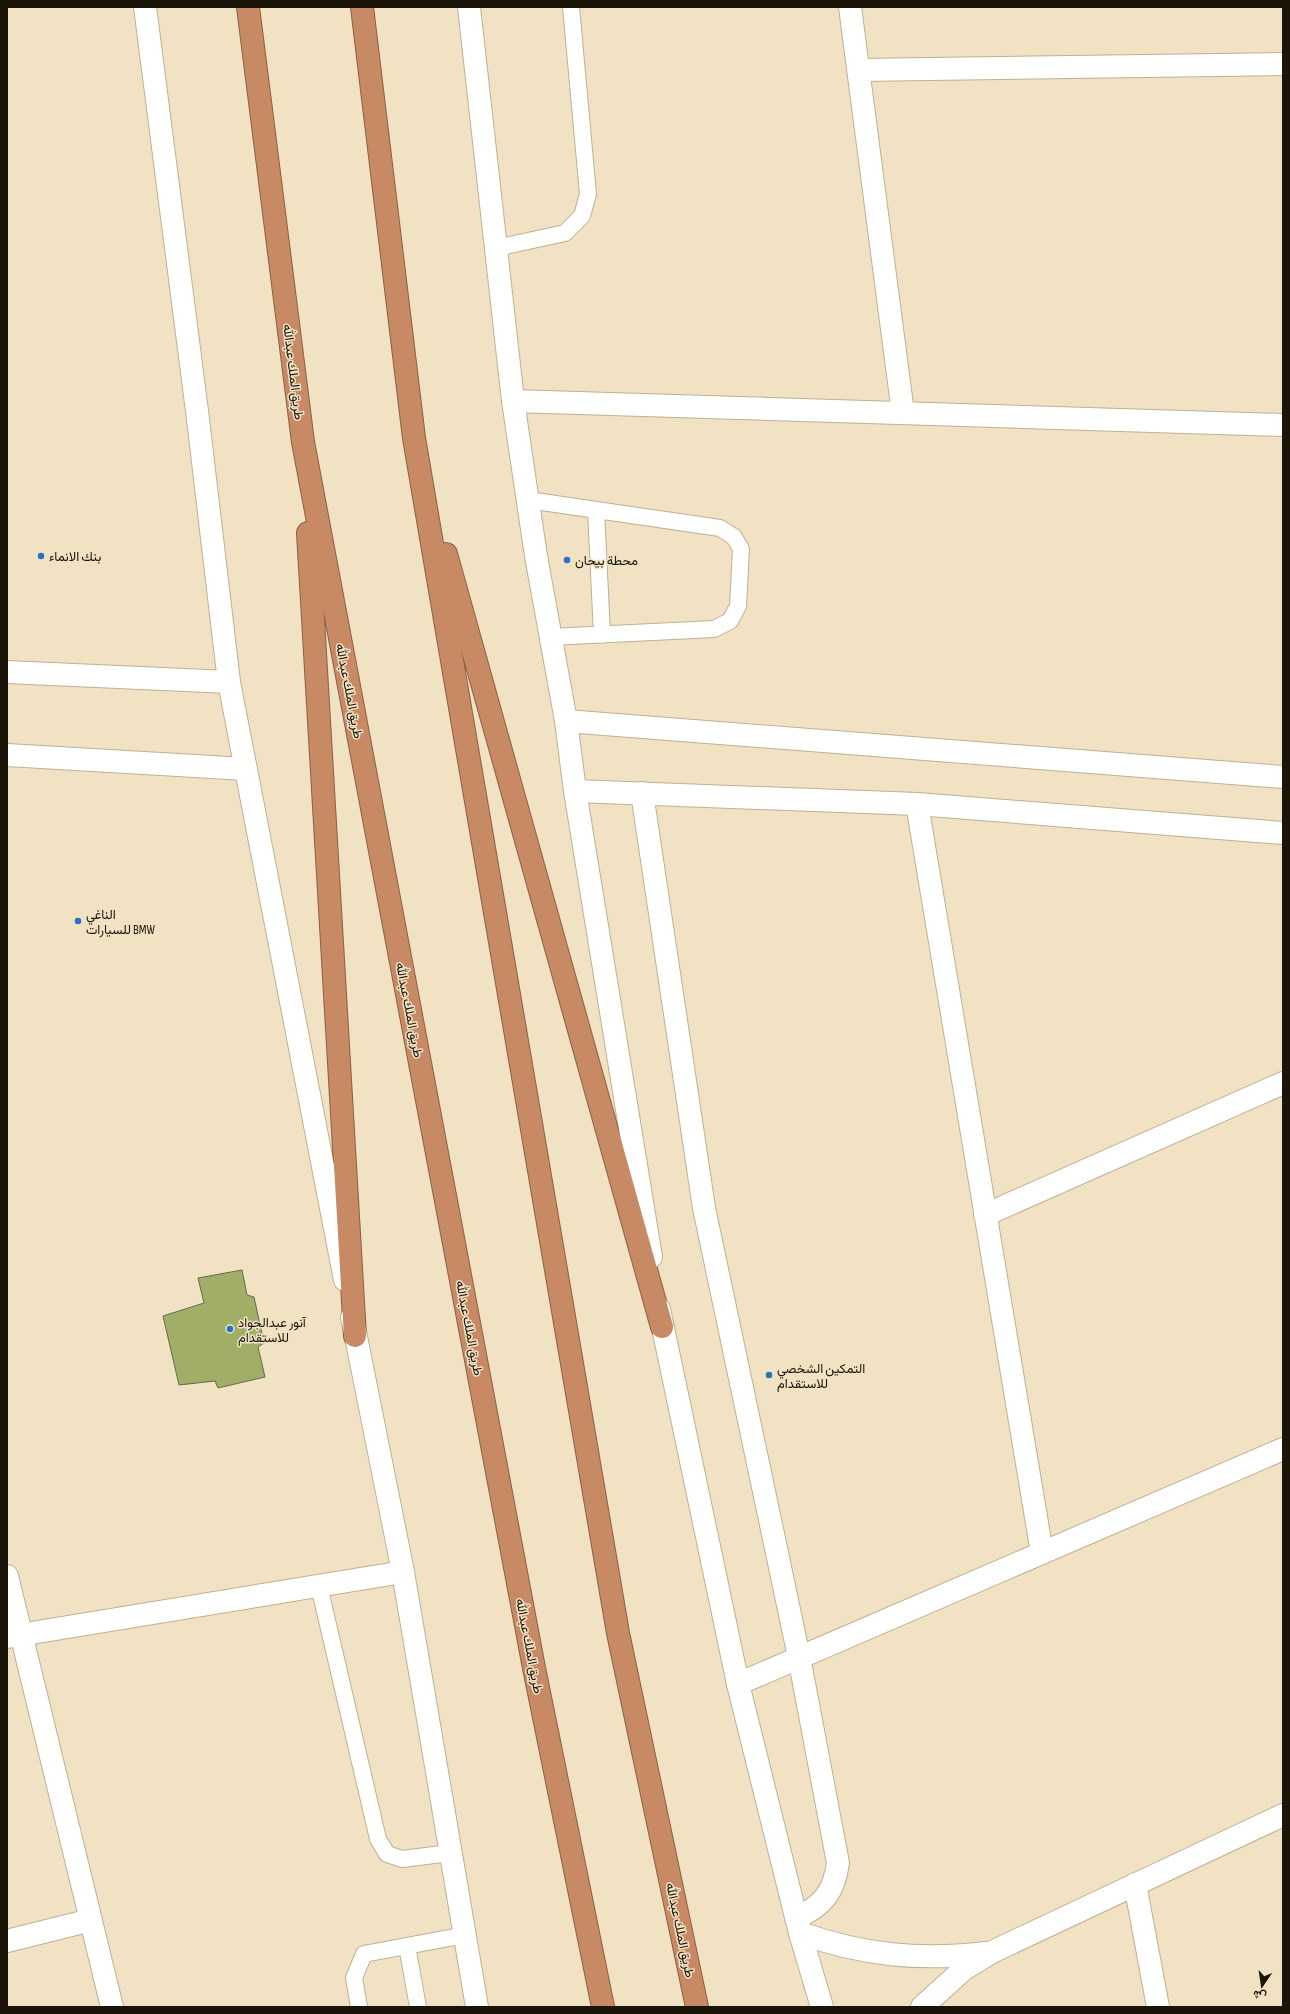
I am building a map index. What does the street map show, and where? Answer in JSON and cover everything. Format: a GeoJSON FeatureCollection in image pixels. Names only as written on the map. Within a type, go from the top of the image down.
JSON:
{"type":"FeatureCollection","features":[{"type":"Feature","properties":{"kind":"highway","name":"طريق الملك عبدالله"},"geometry":{"type":"LineString","coordinates":[[248,7],[303,442],[534,1668],[603,2007]]}},
{"type":"Feature","properties":{"kind":"highway","name":"طريق الملك عبدالله"},"geometry":{"type":"LineString","coordinates":[[362,7],[414,438],[618,1633],[697,2007]]}},
{"type":"Feature","properties":{"kind":"highway"},"geometry":{"type":"LineString","coordinates":[[414,438],[662,1327]]}},
{"type":"Feature","properties":{"kind":"highway"},"geometry":{"type":"LineString","coordinates":[[303,442],[356,1336]]}},
{"type":"Feature","properties":{"kind":"street"},"geometry":{"type":"LineString","coordinates":[[145,7],[197,411],[229,682],[402,1572],[477,2007]]}},
{"type":"Feature","properties":{"kind":"street"},"geometry":{"type":"LineString","coordinates":[[469,7],[513,401],[550,637],[566,721],[575,791],[662,1327],[738,1684],[798,1926],[822,2007]]}},
{"type":"Feature","properties":{"kind":"street"},"geometry":{"type":"LineString","coordinates":[[850,7],[903,413]]}},
{"type":"Feature","properties":{"kind":"street"},"geometry":{"type":"LineString","coordinates":[[858,70],[1283,64]]}},
{"type":"Feature","properties":{"kind":"street"},"geometry":{"type":"LineString","coordinates":[[513,401],[1283,425]]}},
{"type":"Feature","properties":{"kind":"street"},"geometry":{"type":"LineString","coordinates":[[7,672],[229,682]]}},
{"type":"Feature","properties":{"kind":"street"},"geometry":{"type":"LineString","coordinates":[[566,721],[1283,777]]}},
{"type":"Feature","properties":{"kind":"street"},"geometry":{"type":"LineString","coordinates":[[7,755],[246,768]]}},
{"type":"Feature","properties":{"kind":"street"},"geometry":{"type":"LineString","coordinates":[[575,791],[917,804],[1283,833]]}},
{"type":"Feature","properties":{"kind":"street"},"geometry":{"type":"LineString","coordinates":[[642,793],[704,1208],[799,1658],[838,1863],[836,1879],[828,1894],[798,1926]]}},
{"type":"Feature","properties":{"kind":"street"},"geometry":{"type":"LineString","coordinates":[[917,804],[1042,1553]]}},
{"type":"Feature","properties":{"kind":"street"},"geometry":{"type":"LineString","coordinates":[[985,1215],[1283,1082]]}},
{"type":"Feature","properties":{"kind":"street"},"geometry":{"type":"LineString","coordinates":[[738,1684],[1283,1449]]}},
{"type":"Feature","properties":{"kind":"street"},"geometry":{"type":"LineString","coordinates":[[14,1636],[402,1572]]}},
{"type":"Feature","properties":{"kind":"street"},"geometry":{"type":"LineString","coordinates":[[7,1576],[14,1636],[91,1920],[112,2007]]}},
{"type":"Feature","properties":{"kind":"street"},"geometry":{"type":"LineString","coordinates":[[922,2007],[964,1969],[992,1952],[1283,1815]]}},
{"type":"Feature","properties":{"kind":"street"},"geometry":{"type":"LineString","coordinates":[[1135,1884],[1158,2007]]}},
{"type":"Feature","properties":{"kind":"street"},"geometry":{"type":"LineString","coordinates":[[7,1941],[91,1920]]}},
{"type":"Feature","properties":{"kind":"street"},"geometry":{"type":"LineString","coordinates":[[798,1926],[828,1943],[886,1955],[928,1957],[957,1956],[992,1952]]}},
{"type":"Feature","properties":{"kind":"lane"},"geometry":{"type":"LineString","coordinates":[[496,248],[565,233],[582,216],[588,194],[571,7]]}},
{"type":"Feature","properties":{"kind":"lane"},"geometry":{"type":"LineString","coordinates":[[528,500],[720,528],[734,537],[741,549],[738,606],[730,621],[714,629],[550,637]]}},
{"type":"Feature","properties":{"kind":"lane"},"geometry":{"type":"LineString","coordinates":[[596,510],[602,635]]}},
{"type":"Feature","properties":{"kind":"lane"},"geometry":{"type":"LineString","coordinates":[[319,1586],[378,1839],[387,1854],[402,1859],[450,1853]]}},
{"type":"Feature","properties":{"kind":"lane"},"geometry":{"type":"LineString","coordinates":[[359,2007],[354,1978],[364,1954],[465,1935]]}},
{"type":"Feature","properties":{"kind":"lane"},"geometry":{"type":"LineString","coordinates":[[407,1946],[418,2007]]}},
{"type":"Feature","properties":{"kind":"building"},"geometry":{"type":"Polygon","coordinates":[[[242,1270],[247,1295],[254,1297],[264,1343],[258,1347],[265,1377],[218,1388],[215,1381],[179,1385],[163,1316],[204,1303],[198,1278],[242,1270]]]}},
{"type":"Feature","properties":{"kind":"place","name":"بنك الانماء"},"geometry":{"type":"Point","coordinates":[41,556]}},
{"type":"Feature","properties":{"kind":"place","name":"محطة بيحان"},"geometry":{"type":"Point","coordinates":[567,560]}},
{"type":"Feature","properties":{"kind":"place","name":"الناغي للسيارات BMW"},"geometry":{"type":"Point","coordinates":[78,921]}},
{"type":"Feature","properties":{"kind":"place","name":"آنور عبدالجواد للاستقدام"},"geometry":{"type":"Point","coordinates":[230,1329]}},
{"type":"Feature","properties":{"kind":"place","name":"التمكين الشخصي للاستقدام"},"geometry":{"type":"Point","coordinates":[769,1375]}}]}
